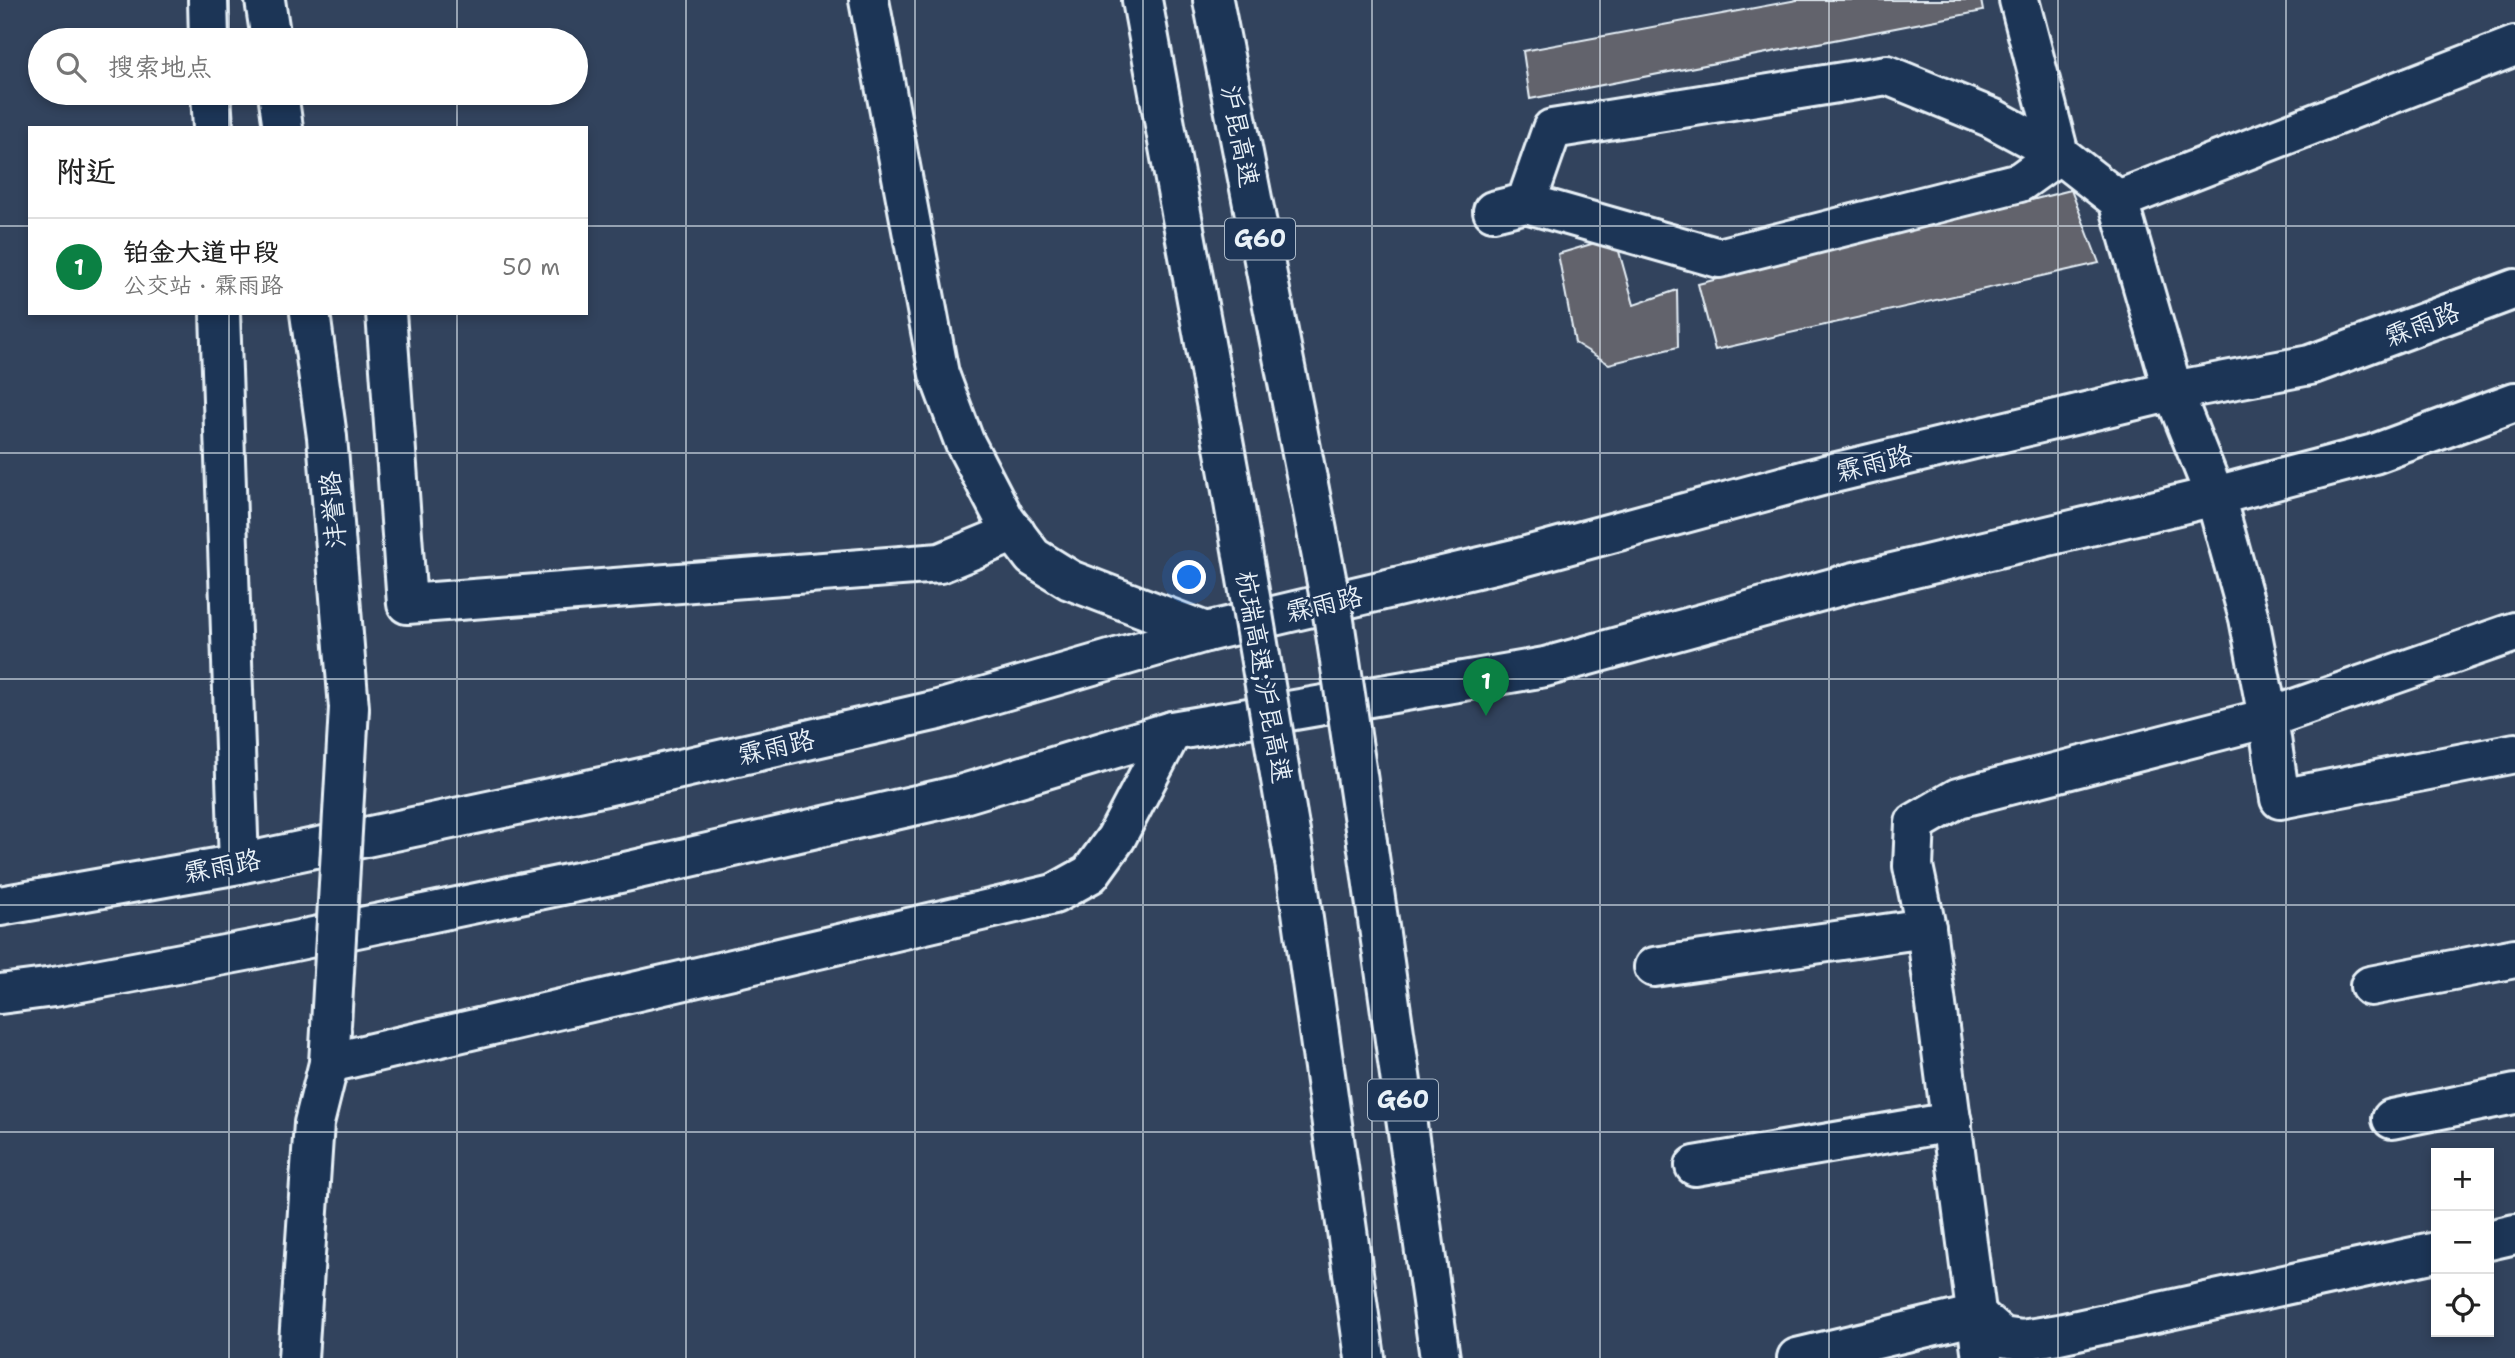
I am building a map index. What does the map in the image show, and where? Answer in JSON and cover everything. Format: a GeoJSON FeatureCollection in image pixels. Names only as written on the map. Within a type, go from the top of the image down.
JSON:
{"type":"FeatureCollection","features":[{"type":"Feature","properties":{"kind":"main road"},"geometry":{"type":"LineString","coordinates":[[208,0],[209,28]]}},
{"type":"Feature","properties":{"kind":"main road"},"geometry":{"type":"LineString","coordinates":[[265,0],[269,28]]}},
{"type":"Feature","properties":{"kind":"main road"},"geometry":{"type":"LineString","coordinates":[[869,0],[939,374],[964,441],[1005,520],[1033,557],[1070,580],[1206,632]]}},
{"type":"Feature","properties":{"kind":"main road","name":"杭瑞高速;沪昆高速"},"geometry":{"type":"LineString","coordinates":[[1142,0],[1230,479],[1295,862],[1366,1358]]}},
{"type":"Feature","properties":{"kind":"main road","name":"沪昆高速"},"geometry":{"type":"LineString","coordinates":[[1213,0],[1333,614],[1440,1358]]}},
{"type":"Feature","properties":{"kind":"main road"},"geometry":{"type":"LineString","coordinates":[[2019,0],[2059,154]]}},
{"type":"Feature","properties":{"kind":"main road"},"geometry":{"type":"LineString","coordinates":[[2118,200],[2515,46]]}},
{"type":"Feature","properties":{"kind":"main road"},"geometry":{"type":"LineString","coordinates":[[2059,154],[2020,182],[1719,258],[1509,207],[1552,129],[1886,75],[1992,118],[2059,154],[2118,200],[2173,391],[2215,496],[2249,618],[2280,799],[2515,753]]}},
{"type":"Feature","properties":{"kind":"main road"},"geometry":{"type":"LineString","coordinates":[[212,105],[213,126]]}},
{"type":"Feature","properties":{"kind":"main road"},"geometry":{"type":"LineString","coordinates":[[280,105],[283,126]]}},
{"type":"Feature","properties":{"kind":"main road","name":"霖雨路"},"geometry":{"type":"LineString","coordinates":[[0,906],[239,863],[606,786],[937,710],[1206,632],[1519,558],[1825,475],[2173,391],[2310,365],[2515,289]]}},
{"type":"Feature","properties":{"kind":"main road"},"geometry":{"type":"LineString","coordinates":[[220,315],[239,863]]}},
{"type":"Feature","properties":{"kind":"main road","name":"沣誉路"},"geometry":{"type":"LineString","coordinates":[[298,1358],[314,1123],[329,1063],[349,708],[327,436],[310,315]]}},
{"type":"Feature","properties":{"kind":"main road"},"geometry":{"type":"LineString","coordinates":[[386,315],[407,604],[940,563],[1015,532]]}},
{"type":"Feature","properties":{"kind":"main road"},"geometry":{"type":"LineString","coordinates":[[0,994],[256,949],[638,869],[960,795],[1172,731],[1545,667],[1851,583],[2215,496],[2374,454],[2515,402]]}},
{"type":"Feature","properties":{"kind":"main road"},"geometry":{"type":"LineString","coordinates":[[1982,1358],[1926,928],[1913,866],[1915,823],[1958,798],[2268,718],[2515,632]]}},
{"type":"Feature","properties":{"kind":"main road"},"geometry":{"type":"LineString","coordinates":[[329,1063],[1054,894],[1090,874],[1116,838],[1172,731]]}},
{"type":"Feature","properties":{"kind":"main road"},"geometry":{"type":"LineString","coordinates":[[1654,967],[1926,928]]}},
{"type":"Feature","properties":{"kind":"main road"},"geometry":{"type":"LineString","coordinates":[[2370,986],[2515,958]]}},
{"type":"Feature","properties":{"kind":"main road"},"geometry":{"type":"LineString","coordinates":[[2392,1119],[2515,1094]]}},
{"type":"Feature","properties":{"kind":"main road"},"geometry":{"type":"LineString","coordinates":[[1695,1166],[1952,1122]]}},
{"type":"Feature","properties":{"kind":"main road"},"geometry":{"type":"LineString","coordinates":[[2494,1239],[2515,1234]]}},
{"type":"Feature","properties":{"kind":"main road"},"geometry":{"type":"LineString","coordinates":[[1977,1315],[2002,1337],[2022,1340],[2431,1253]]}},
{"type":"Feature","properties":{"kind":"main road"},"geometry":{"type":"LineString","coordinates":[[1797,1358],[1977,1315]]}},
{"type":"Feature","properties":{"kind":"building"},"geometry":{"type":"Polygon","coordinates":[[[1797,0],[1981,0],[1983,11],[1530,99],[1523,51],[1797,0]]]}},
{"type":"Feature","properties":{"kind":"building"},"geometry":{"type":"Polygon","coordinates":[[[2071,190],[2099,263],[1715,350],[1698,284],[2071,190]]]}},
{"type":"Feature","properties":{"kind":"building"},"geometry":{"type":"Polygon","coordinates":[[[1615,237],[1634,305],[1677,290],[1678,347],[1609,364],[1575,343],[1558,254],[1615,237]]]}},
{"type":"Feature","properties":{"kind":"place","name":"铂金大道中段"},"geometry":{"type":"Point","coordinates":[1486,716]}}]}
